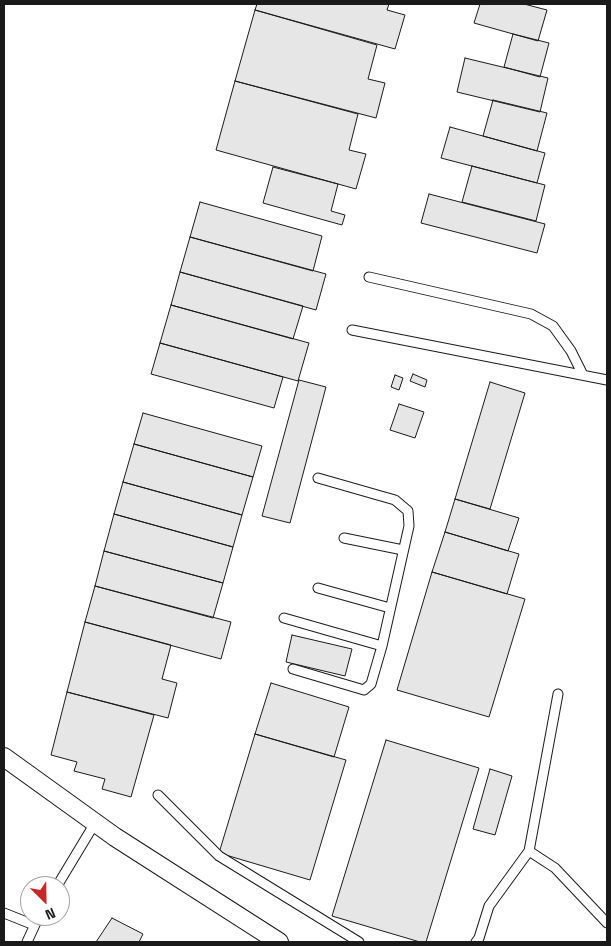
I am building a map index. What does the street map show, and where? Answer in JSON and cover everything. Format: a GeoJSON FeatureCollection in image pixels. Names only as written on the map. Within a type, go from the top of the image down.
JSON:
{"type":"FeatureCollection","features":[{"type":"Feature","properties":{"kind":"street"},"geometry":{"type":"LineString","coordinates":[[4,757],[95,823],[278,942]]}},
{"type":"Feature","properties":{"kind":"lane"},"geometry":{"type":"LineString","coordinates":[[369,277],[531,314],[553,326],[571,351],[583,375]]}},
{"type":"Feature","properties":{"kind":"lane"},"geometry":{"type":"LineString","coordinates":[[352,330],[607,380]]}},
{"type":"Feature","properties":{"kind":"lane"},"geometry":{"type":"LineString","coordinates":[[293,669],[364,690],[370,684],[382,646],[409,526],[408,511],[395,500],[318,478]]}},
{"type":"Feature","properties":{"kind":"lane"},"geometry":{"type":"LineString","coordinates":[[344,538],[403,550]]}},
{"type":"Feature","properties":{"kind":"lane"},"geometry":{"type":"LineString","coordinates":[[318,588],[390,608]]}},
{"type":"Feature","properties":{"kind":"lane"},"geometry":{"type":"LineString","coordinates":[[284,618],[382,646]]}},
{"type":"Feature","properties":{"kind":"lane"},"geometry":{"type":"LineString","coordinates":[[476,942],[489,906],[529,851],[558,694]]}},
{"type":"Feature","properties":{"kind":"lane"},"geometry":{"type":"LineString","coordinates":[[158,795],[219,856],[359,942]]}},
{"type":"Feature","properties":{"kind":"lane"},"geometry":{"type":"LineString","coordinates":[[63,876],[95,823]]}},
{"type":"Feature","properties":{"kind":"lane"},"geometry":{"type":"LineString","coordinates":[[529,851],[555,868],[607,923]]}},
{"type":"Feature","properties":{"kind":"lane"},"geometry":{"type":"LineString","coordinates":[[4,914],[20,920]]}},
{"type":"Feature","properties":{"kind":"lane"},"geometry":{"type":"LineString","coordinates":[[27,942],[34,926]]}},
{"type":"Feature","properties":{"kind":"building"},"geometry":{"type":"Polygon","coordinates":[[[257,4],[389,4],[387,10],[405,15],[395,49],[255,10],[257,4]]]}},
{"type":"Feature","properties":{"kind":"building"},"geometry":{"type":"Polygon","coordinates":[[[480,4],[524,4],[547,10],[538,41],[474,23],[480,4]]]}},
{"type":"Feature","properties":{"kind":"building"},"geometry":{"type":"Polygon","coordinates":[[[255,10],[377,45],[368,79],[385,83],[376,118],[235,81],[255,10]]]}},
{"type":"Feature","properties":{"kind":"building"},"geometry":{"type":"Polygon","coordinates":[[[513,34],[549,43],[540,77],[504,67],[513,34]]]}},
{"type":"Feature","properties":{"kind":"building"},"geometry":{"type":"Polygon","coordinates":[[[465,58],[548,78],[540,112],[457,92],[465,58]]]}},
{"type":"Feature","properties":{"kind":"building"},"geometry":{"type":"Polygon","coordinates":[[[235,81],[358,114],[349,150],[366,154],[356,189],[216,150],[235,81]]]}},
{"type":"Feature","properties":{"kind":"building"},"geometry":{"type":"Polygon","coordinates":[[[493,100],[547,113],[537,151],[483,136],[493,100]]]}},
{"type":"Feature","properties":{"kind":"building"},"geometry":{"type":"Polygon","coordinates":[[[450,127],[545,153],[537,183],[441,158],[450,127]]]}},
{"type":"Feature","properties":{"kind":"building"},"geometry":{"type":"Polygon","coordinates":[[[472,166],[545,185],[536,221],[462,202],[472,166]]]}},
{"type":"Feature","properties":{"kind":"building"},"geometry":{"type":"Polygon","coordinates":[[[273,167],[338,184],[331,211],[345,215],[342,225],[263,203],[273,167]]]}},
{"type":"Feature","properties":{"kind":"building"},"geometry":{"type":"Polygon","coordinates":[[[429,194],[545,224],[537,253],[421,223],[429,194]]]}},
{"type":"Feature","properties":{"kind":"building"},"geometry":{"type":"Polygon","coordinates":[[[200,202],[322,236],[313,271],[190,237],[200,202]]]}},
{"type":"Feature","properties":{"kind":"building"},"geometry":{"type":"Polygon","coordinates":[[[190,237],[326,274],[316,310],[180,272],[190,237]]]}},
{"type":"Feature","properties":{"kind":"building"},"geometry":{"type":"Polygon","coordinates":[[[180,272],[303,306],[293,339],[171,305],[180,272]]]}},
{"type":"Feature","properties":{"kind":"building"},"geometry":{"type":"Polygon","coordinates":[[[171,305],[309,343],[298,381],[160,343],[171,305]]]}},
{"type":"Feature","properties":{"kind":"building"},"geometry":{"type":"Polygon","coordinates":[[[160,343],[283,377],[274,408],[151,374],[160,343]]]}},
{"type":"Feature","properties":{"kind":"building"},"geometry":{"type":"Polygon","coordinates":[[[413,374],[427,380],[425,387],[410,381],[413,374]]]}},
{"type":"Feature","properties":{"kind":"building"},"geometry":{"type":"Polygon","coordinates":[[[395,375],[403,378],[399,390],[391,387],[395,375]]]}},
{"type":"Feature","properties":{"kind":"building"},"geometry":{"type":"Polygon","coordinates":[[[299,380],[326,387],[290,523],[262,516],[299,380]]]}},
{"type":"Feature","properties":{"kind":"building"},"geometry":{"type":"Polygon","coordinates":[[[490,382],[525,393],[490,509],[455,499],[490,382]]]}},
{"type":"Feature","properties":{"kind":"building"},"geometry":{"type":"Polygon","coordinates":[[[399,404],[424,412],[415,438],[390,430],[399,404]]]}},
{"type":"Feature","properties":{"kind":"building"},"geometry":{"type":"Polygon","coordinates":[[[143,413],[262,446],[253,477],[134,444],[143,413]]]}},
{"type":"Feature","properties":{"kind":"building"},"geometry":{"type":"Polygon","coordinates":[[[134,444],[253,477],[242,515],[123,482],[134,444]]]}},
{"type":"Feature","properties":{"kind":"building"},"geometry":{"type":"Polygon","coordinates":[[[123,482],[242,515],[233,547],[114,514],[123,482]]]}},
{"type":"Feature","properties":{"kind":"building"},"geometry":{"type":"Polygon","coordinates":[[[455,499],[519,518],[508,551],[445,532],[455,499]]]}},
{"type":"Feature","properties":{"kind":"building"},"geometry":{"type":"Polygon","coordinates":[[[114,514],[233,547],[223,583],[104,551],[114,514]]]}},
{"type":"Feature","properties":{"kind":"building"},"geometry":{"type":"Polygon","coordinates":[[[445,532],[519,554],[507,594],[432,572],[445,532]]]}},
{"type":"Feature","properties":{"kind":"building"},"geometry":{"type":"Polygon","coordinates":[[[104,551],[223,583],[213,618],[95,586],[104,551]]]}},
{"type":"Feature","properties":{"kind":"building"},"geometry":{"type":"Polygon","coordinates":[[[432,572],[525,599],[489,717],[397,690],[432,572]]]}},
{"type":"Feature","properties":{"kind":"building"},"geometry":{"type":"Polygon","coordinates":[[[95,586],[231,622],[221,659],[85,622],[95,586]]]}},
{"type":"Feature","properties":{"kind":"building"},"geometry":{"type":"Polygon","coordinates":[[[85,622],[171,645],[162,679],[177,683],[168,718],[67,692],[85,622]]]}},
{"type":"Feature","properties":{"kind":"building"},"geometry":{"type":"Polygon","coordinates":[[[292,635],[352,649],[345,676],[286,662],[292,635]]]}},
{"type":"Feature","properties":{"kind":"building"},"geometry":{"type":"Polygon","coordinates":[[[271,683],[349,707],[334,757],[255,734],[271,683]]]}},
{"type":"Feature","properties":{"kind":"building"},"geometry":{"type":"Polygon","coordinates":[[[67,692],[154,715],[131,797],[102,789],[105,779],[74,771],[77,762],[51,755],[67,692]]]}},
{"type":"Feature","properties":{"kind":"building"},"geometry":{"type":"Polygon","coordinates":[[[255,734],[346,760],[310,880],[219,853],[255,734]]]}},
{"type":"Feature","properties":{"kind":"building"},"geometry":{"type":"Polygon","coordinates":[[[386,740],[479,768],[426,942],[420,942],[332,916],[386,740]]]}},
{"type":"Feature","properties":{"kind":"building"},"geometry":{"type":"Polygon","coordinates":[[[490,769],[512,776],[495,835],[473,829],[490,769]]]}},
{"type":"Feature","properties":{"kind":"building"},"geometry":{"type":"Polygon","coordinates":[[[112,918],[143,934],[139,942],[96,942],[112,918]]]}}]}
